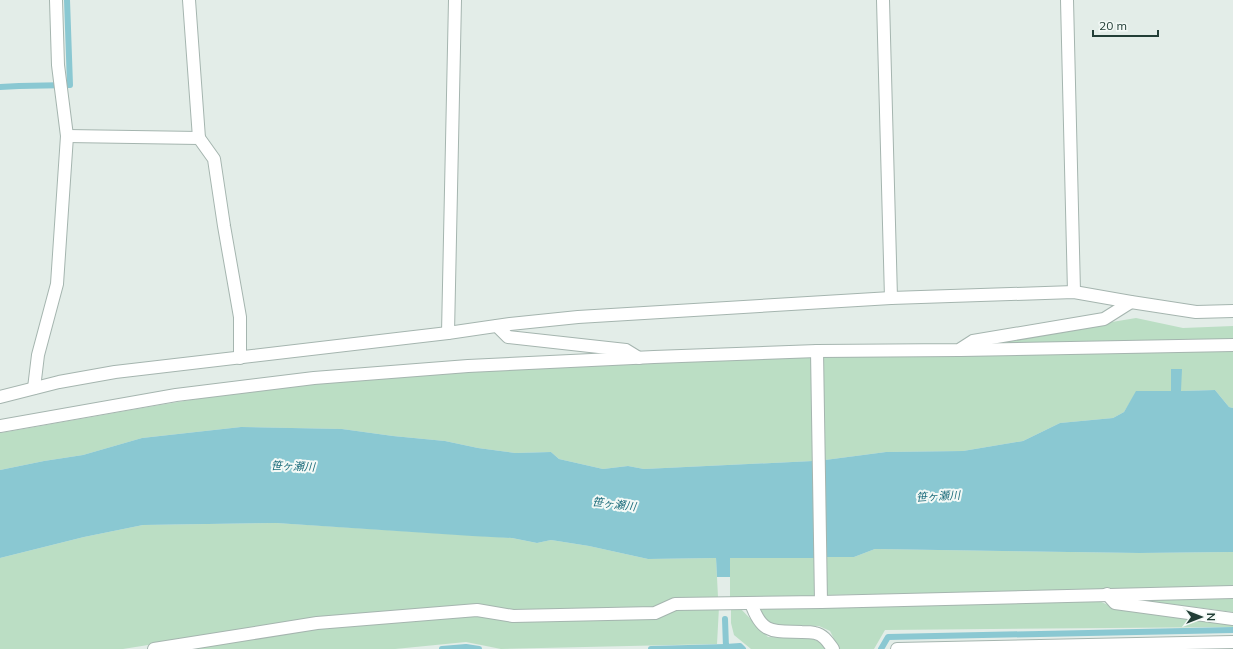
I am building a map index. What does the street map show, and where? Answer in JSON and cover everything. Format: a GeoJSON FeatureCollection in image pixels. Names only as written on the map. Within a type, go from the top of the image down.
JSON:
{"type":"FeatureCollection","features":[{"type":"Feature","properties":{"kind":"street"},"geometry":{"type":"LineString","coordinates":[[34,388],[38,356],[57,284],[67,136],[58,65],[56,0]]}},
{"type":"Feature","properties":{"kind":"street"},"geometry":{"type":"LineString","coordinates":[[189,0],[199,138],[214,159],[240,317],[240,358]]}},
{"type":"Feature","properties":{"kind":"street"},"geometry":{"type":"LineString","coordinates":[[448,333],[455,0]]}},
{"type":"Feature","properties":{"kind":"street"},"geometry":{"type":"LineString","coordinates":[[883,0],[890,298]]}},
{"type":"Feature","properties":{"kind":"street"},"geometry":{"type":"LineString","coordinates":[[1067,0],[1074,292]]}},
{"type":"Feature","properties":{"kind":"street"},"geometry":{"type":"LineString","coordinates":[[67,136],[199,138]]}},
{"type":"Feature","properties":{"kind":"street"},"geometry":{"type":"LineString","coordinates":[[0,397],[59,382],[115,372],[448,333],[578,316],[890,298],[1074,292],[1196,312],[1233,311]]}},
{"type":"Feature","properties":{"kind":"street"},"geometry":{"type":"LineString","coordinates":[[959,350],[973,341],[1104,319],[1132,302]]}},
{"type":"Feature","properties":{"kind":"street"},"geometry":{"type":"LineString","coordinates":[[497,326],[508,337],[626,350],[639,358]]}},
{"type":"Feature","properties":{"kind":"street"},"geometry":{"type":"LineString","coordinates":[[0,426],[176,395],[314,378],[468,366],[639,358],[1233,345]]}},
{"type":"Feature","properties":{"kind":"street"},"geometry":{"type":"LineString","coordinates":[[817,355],[820,599]]}},
{"type":"Feature","properties":{"kind":"street"},"geometry":{"type":"LineString","coordinates":[[154,649],[317,623],[477,610],[513,616],[655,614],[675,604],[751,603],[820,599],[1233,592]]}},
{"type":"Feature","properties":{"kind":"street"},"geometry":{"type":"LineString","coordinates":[[1107,594],[1114,603],[1233,619]]}},
{"type":"Feature","properties":{"kind":"street"},"geometry":{"type":"LineString","coordinates":[[751,603],[755,615],[763,626],[773,631],[815,632],[826,638],[833,649]]}},
{"type":"Feature","properties":{"kind":"street"},"geometry":{"type":"LineString","coordinates":[[897,649],[1233,642]]}},
{"type":"Feature","properties":{"kind":"green space"},"geometry":{"type":"Polygon","coordinates":[[[1136,318],[1183,328],[1233,326],[1233,340],[1004,345],[1004,340],[1136,318]]]}},
{"type":"Feature","properties":{"kind":"green space"},"geometry":{"type":"Polygon","coordinates":[[[1233,350],[1233,408],[1229,407],[1215,390],[1181,391],[1171,370],[1171,391],[1137,391],[1124,412],[1113,418],[1060,423],[1023,441],[963,451],[886,452],[825,460],[823,357],[1233,350]]]}},
{"type":"Feature","properties":{"kind":"green space"},"geometry":{"type":"Polygon","coordinates":[[[811,357],[813,461],[644,469],[628,466],[603,469],[559,459],[551,452],[515,453],[478,448],[445,441],[342,429],[241,427],[142,438],[83,455],[0,470],[0,433],[158,405],[237,393],[316,383],[501,369],[811,357]]]}},
{"type":"Feature","properties":{"kind":"green space"},"geometry":{"type":"Polygon","coordinates":[[[276,523],[512,538],[537,543],[551,540],[589,546],[648,559],[716,558],[718,597],[675,598],[653,609],[317,618],[123,649],[0,649],[0,558],[84,537],[143,525],[276,523]]]}},
{"type":"Feature","properties":{"kind":"green space"},"geometry":{"type":"Polygon","coordinates":[[[875,549],[1139,553],[1233,552],[1233,588],[825,595],[824,557],[854,557],[875,549]]]}},
{"type":"Feature","properties":{"kind":"green space"},"geometry":{"type":"Polygon","coordinates":[[[730,558],[815,558],[815,597],[730,597],[730,558]]]}},
{"type":"Feature","properties":{"kind":"green space"},"geometry":{"type":"Polygon","coordinates":[[[1233,596],[1233,612],[1139,600],[1233,596]]]}},
{"type":"Feature","properties":{"kind":"green space"},"geometry":{"type":"Polygon","coordinates":[[[1099,601],[1113,607],[1233,622],[1233,627],[885,630],[874,649],[839,649],[830,631],[819,626],[778,625],[769,623],[762,618],[761,608],[1099,601]]]}},
{"type":"Feature","properties":{"kind":"green space"},"geometry":{"type":"Polygon","coordinates":[[[731,606],[738,606],[768,637],[813,639],[823,644],[827,649],[751,649],[734,635],[731,623],[731,606]]]}},
{"type":"Feature","properties":{"kind":"green space"},"geometry":{"type":"Polygon","coordinates":[[[719,607],[717,644],[501,649],[466,642],[395,649],[183,649],[318,627],[477,615],[719,607]]]}},
{"type":"Feature","properties":{"kind":"water","name":"笹ヶ瀬川"},"geometry":{"type":"Polygon","coordinates":[[[1171,369],[1182,369],[1181,391],[1215,390],[1229,407],[1233,408],[1233,552],[1139,553],[875,549],[854,557],[824,557],[825,460],[886,452],[963,451],[1023,441],[1060,423],[1113,418],[1124,412],[1136,391],[1171,391],[1171,369]]]}},
{"type":"Feature","properties":{"kind":"water","name":"笹ヶ瀬川"},"geometry":{"type":"Polygon","coordinates":[[[241,427],[342,429],[445,441],[478,448],[515,453],[551,452],[559,459],[603,469],[628,466],[644,469],[813,461],[815,558],[730,558],[730,577],[717,577],[716,558],[648,559],[589,546],[551,540],[537,543],[512,538],[276,523],[143,525],[84,537],[0,558],[0,470],[83,455],[142,438],[241,427]]]}},
{"type":"Feature","properties":{"kind":"waterway"},"geometry":{"type":"LineString","coordinates":[[0,87],[70,85],[67,0]]}},
{"type":"Feature","properties":{"kind":"waterway"},"geometry":{"type":"LineString","coordinates":[[725,619],[726,647],[740,646],[743,649]]}},
{"type":"Feature","properties":{"kind":"waterway"},"geometry":{"type":"LineString","coordinates":[[881,649],[888,637],[1233,630]]}},
{"type":"Feature","properties":{"kind":"waterway"},"geometry":{"type":"LineString","coordinates":[[442,649],[466,647],[479,649]]}},
{"type":"Feature","properties":{"kind":"waterway"},"geometry":{"type":"LineString","coordinates":[[651,649],[726,647]]}}]}
